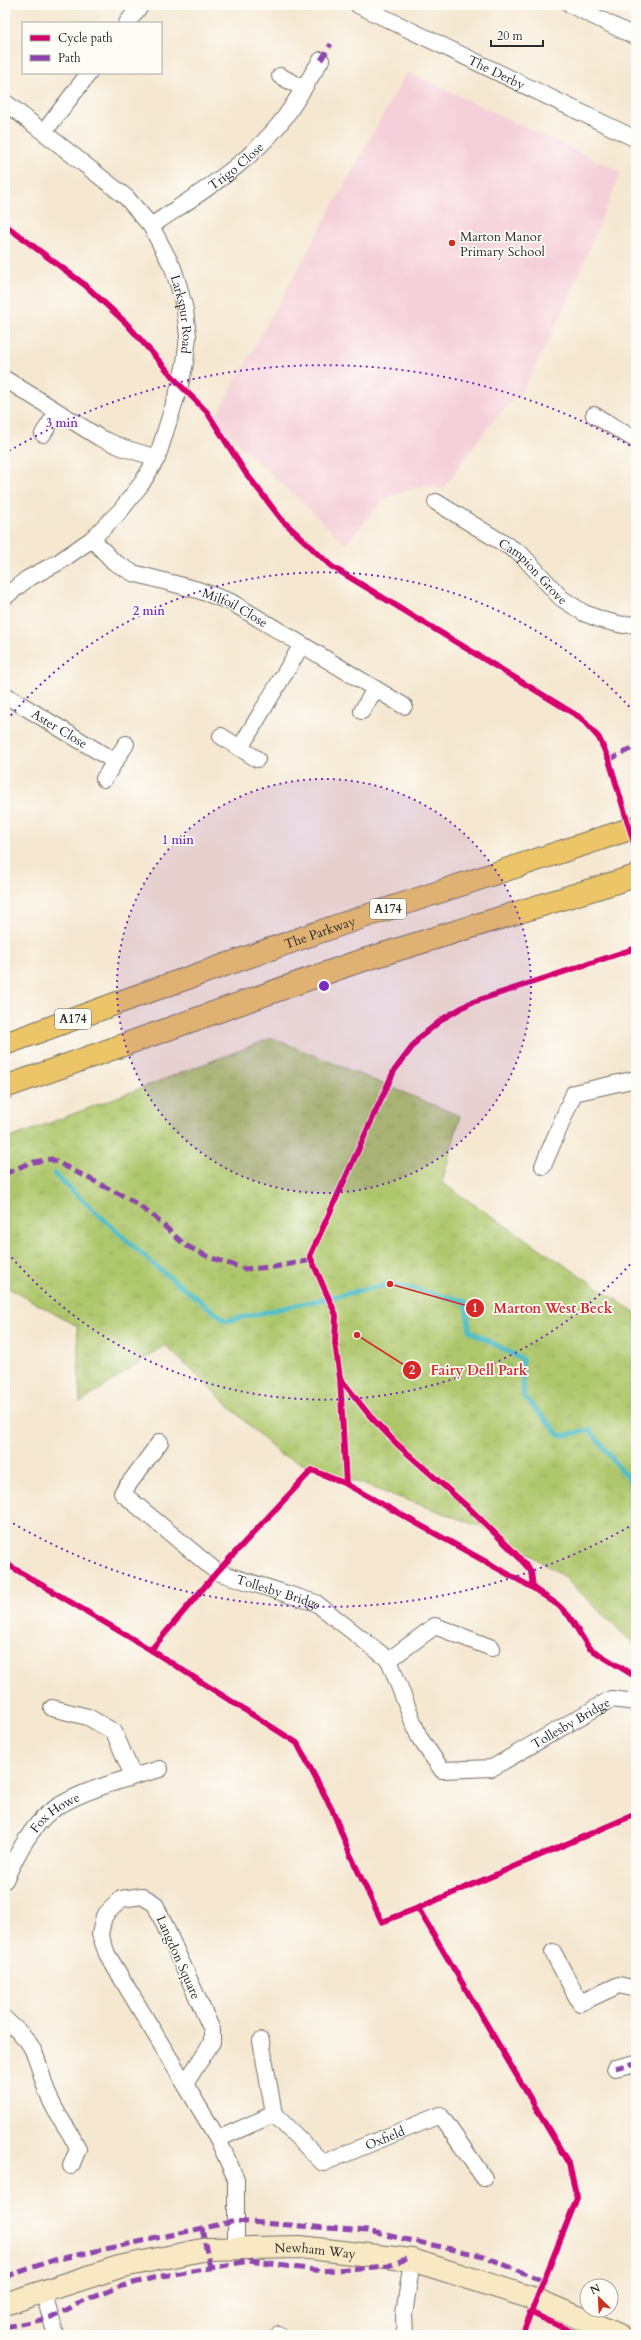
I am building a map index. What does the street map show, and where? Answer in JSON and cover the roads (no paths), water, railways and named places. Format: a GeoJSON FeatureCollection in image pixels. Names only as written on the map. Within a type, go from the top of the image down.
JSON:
{"type":"FeatureCollection","features":[{"type":"Feature","properties":{"kind":"highway","name":"The Parkway"},"geometry":{"type":"LineString","coordinates":[[5,1044],[327,929],[636,827]]}},
{"type":"Feature","properties":{"kind":"highway"},"geometry":{"type":"LineString","coordinates":[[5,1087],[354,963],[636,876]]}},
{"type":"Feature","properties":{"kind":"street"},"geometry":{"type":"LineString","coordinates":[[128,22],[141,5]]}},
{"type":"Feature","properties":{"kind":"street","name":"The Derby"},"geometry":{"type":"LineString","coordinates":[[358,5],[636,139]]}},
{"type":"Feature","properties":{"kind":"street"},"geometry":{"type":"LineString","coordinates":[[571,5],[636,37]]}},
{"type":"Feature","properties":{"kind":"street","name":"Trigo Close"},"geometry":{"type":"LineString","coordinates":[[151,226],[218,181],[257,148],[284,117],[321,60]]}},
{"type":"Feature","properties":{"kind":"street"},"geometry":{"type":"LineString","coordinates":[[44,132],[88,74]]}},
{"type":"Feature","properties":{"kind":"street"},"geometry":{"type":"LineString","coordinates":[[280,76],[304,88]]}},
{"type":"Feature","properties":{"kind":"street","name":"Larkspur Road"},"geometry":{"type":"LineString","coordinates":[[5,102],[126,197],[151,226],[173,268],[185,310],[188,336],[180,385],[157,458],[142,483],[121,510],[92,538],[59,562],[27,579],[5,597]]}},
{"type":"Feature","properties":{"kind":"street"},"geometry":{"type":"LineString","coordinates":[[5,379],[100,438],[124,448],[157,458]]}},
{"type":"Feature","properties":{"kind":"street"},"geometry":{"type":"LineString","coordinates":[[43,434],[57,412]]}},
{"type":"Feature","properties":{"kind":"street"},"geometry":{"type":"LineString","coordinates":[[594,415],[636,440]]}},
{"type":"Feature","properties":{"kind":"street","name":"Campion Grove"},"geometry":{"type":"LineString","coordinates":[[436,502],[521,554],[561,598],[584,613],[602,620],[623,625],[636,624]]}},
{"type":"Feature","properties":{"kind":"street","name":"Milfoil Close"},"geometry":{"type":"LineString","coordinates":[[92,538],[114,562],[133,573],[198,590],[231,602],[301,646],[404,706]]}},
{"type":"Feature","properties":{"kind":"street"},"geometry":{"type":"LineString","coordinates":[[240,748],[301,646]]}},
{"type":"Feature","properties":{"kind":"street"},"geometry":{"type":"LineString","coordinates":[[362,711],[375,689]]}},
{"type":"Feature","properties":{"kind":"street","name":"Aster Close"},"geometry":{"type":"LineString","coordinates":[[5,695],[114,761]]}},
{"type":"Feature","properties":{"kind":"street"},"geometry":{"type":"LineString","coordinates":[[221,736],[257,759]]}},
{"type":"Feature","properties":{"kind":"street"},"geometry":{"type":"LineString","coordinates":[[104,779],[126,744]]}},
{"type":"Feature","properties":{"kind":"street"},"geometry":{"type":"LineString","coordinates":[[543,1166],[574,1093],[636,1079]]}},
{"type":"Feature","properties":{"kind":"street","name":"Tollesby Bridge"},"geometry":{"type":"LineString","coordinates":[[160,1442],[122,1493],[217,1572],[316,1603],[389,1660],[419,1737],[442,1770],[492,1768],[611,1699],[636,1702]]}},
{"type":"Feature","properties":{"kind":"street"},"geometry":{"type":"LineString","coordinates":[[389,1660],[435,1626],[492,1648]]}},
{"type":"Feature","properties":{"kind":"street"},"geometry":{"type":"LineString","coordinates":[[52,1708],[88,1716],[114,1732],[133,1776]]}},
{"type":"Feature","properties":{"kind":"street","name":"Fox Howe"},"geometry":{"type":"LineString","coordinates":[[5,1880],[18,1850],[43,1818],[58,1806],[133,1776],[160,1768]]}},
{"type":"Feature","properties":{"kind":"street","name":"Langdon Square"},"geometry":{"type":"LineString","coordinates":[[185,2084],[212,2042],[212,2030],[155,1904],[142,1896],[121,1899],[104,1916],[100,1934],[107,1954],[185,2084],[218,2139],[236,2178],[236,2248]]}},
{"type":"Feature","properties":{"kind":"street"},"geometry":{"type":"LineString","coordinates":[[553,1952],[580,2003],[619,1985],[636,1989]]}},
{"type":"Feature","properties":{"kind":"street"},"geometry":{"type":"LineString","coordinates":[[5,2019],[26,2039],[37,2062],[46,2091],[54,2108],[71,2131],[78,2149],[71,2166]]}},
{"type":"Feature","properties":{"kind":"street"},"geometry":{"type":"LineString","coordinates":[[218,2139],[274,2114],[261,2041]]}},
{"type":"Feature","properties":{"kind":"street"},"geometry":{"type":"LineString","coordinates":[[615,2068],[636,2063]]}},
{"type":"Feature","properties":{"kind":"street","name":"Oxfield"},"geometry":{"type":"LineString","coordinates":[[274,2114],[323,2163],[440,2115],[484,2178]]}},
{"type":"Feature","properties":{"kind":"street","name":"Newham Way"},"geometry":{"type":"LineString","coordinates":[[5,2304],[119,2267],[206,2249],[300,2247],[412,2260],[535,2299],[619,2335]]}},
{"type":"Feature","properties":{"kind":"street"},"geometry":{"type":"LineString","coordinates":[[405,2335],[404,2315],[412,2260]]}},
{"type":"Feature","properties":{"kind":"street"},"geometry":{"type":"LineString","coordinates":[[43,2291],[56,2335]]}},
{"type":"Feature","properties":{"kind":"waterway"},"geometry":{"type":"LineString","coordinates":[[54,1174],[153,1264],[226,1321],[390,1284],[465,1301],[470,1331],[522,1359],[524,1397],[561,1436],[590,1430],[636,1489]]}},
{"type":"Feature","properties":{"kind":"place","name":"Marton Manor Primary School"},"geometry":{"type":"Point","coordinates":[452,243]}},
{"type":"Feature","properties":{"kind":"place","name":"Marton West Beck"},"geometry":{"type":"Point","coordinates":[390,1284]}},
{"type":"Feature","properties":{"kind":"place","name":"Fairy Dell Park"},"geometry":{"type":"Point","coordinates":[357,1335]}}]}
